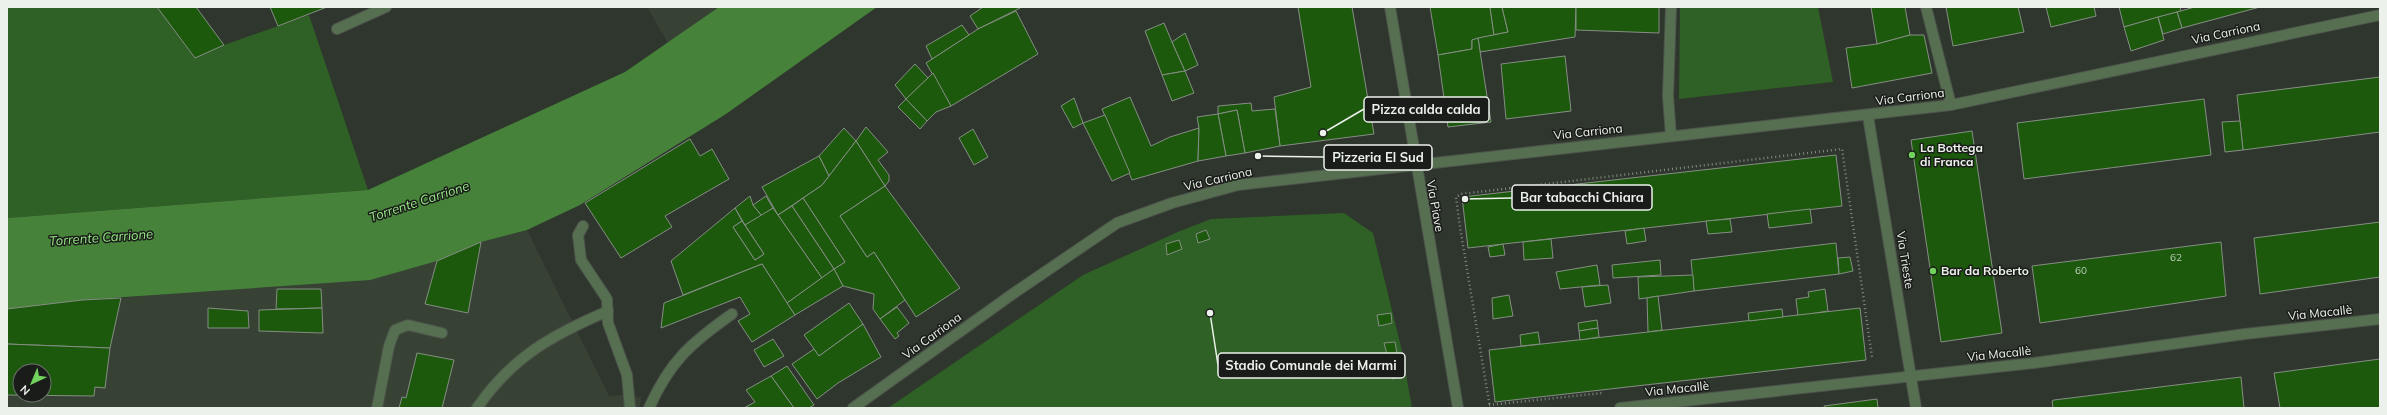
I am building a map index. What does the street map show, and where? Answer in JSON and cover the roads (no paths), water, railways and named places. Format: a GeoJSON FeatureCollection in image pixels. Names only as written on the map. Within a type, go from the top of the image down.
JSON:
{"type":"FeatureCollection","features":[{"type":"Feature","properties":{"kind":"street"},"geometry":{"type":"LineString","coordinates":[[337,29],[386,7]]}},
{"type":"Feature","properties":{"kind":"street","name":"Via Piave"},"geometry":{"type":"LineString","coordinates":[[1390,7],[1415,165],[1458,408]]}},
{"type":"Feature","properties":{"kind":"street"},"geometry":{"type":"LineString","coordinates":[[1671,7],[1668,96],[1671,136]]}},
{"type":"Feature","properties":{"kind":"street"},"geometry":{"type":"LineString","coordinates":[[1926,7],[1951,105]]}},
{"type":"Feature","properties":{"kind":"street","name":"Via Carriona"},"geometry":{"type":"LineString","coordinates":[[853,408],[1014,293],[1117,224],[1172,203],[1238,185],[1671,136],[1868,116],[1951,105],[2380,15]]}},
{"type":"Feature","properties":{"kind":"street","name":"Via Trieste"},"geometry":{"type":"LineString","coordinates":[[1868,116],[1916,408]]}},
{"type":"Feature","properties":{"kind":"street"},"geometry":{"type":"LineString","coordinates":[[583,226],[578,235],[581,260],[607,299],[608,323],[627,375],[630,408]]}},
{"type":"Feature","properties":{"kind":"street"},"geometry":{"type":"LineString","coordinates":[[476,408],[494,386],[538,345],[568,329],[608,311]]}},
{"type":"Feature","properties":{"kind":"street"},"geometry":{"type":"LineString","coordinates":[[649,408],[669,371],[688,347],[732,314]]}},
{"type":"Feature","properties":{"kind":"street","name":"Via Macallè"},"geometry":{"type":"LineString","coordinates":[[1620,408],[1911,377],[2380,319]]}},
{"type":"Feature","properties":{"kind":"street"},"geometry":{"type":"LineString","coordinates":[[376,408],[389,346],[395,330],[408,325],[442,333]]}},
{"type":"Feature","properties":{"kind":"water","name":"Torrente Carrione"},"geometry":{"type":"Polygon","coordinates":[[[719,7],[877,7],[726,114],[580,205],[527,230],[481,242],[437,261],[370,280],[82,300],[7,309],[7,218],[368,190],[625,72],[719,7]]]}},
{"type":"Feature","properties":{"kind":"place","name":"Pizza calda calda"},"geometry":{"type":"Point","coordinates":[1323,133]}},
{"type":"Feature","properties":{"kind":"place","name":"La Bottega di Franca"},"geometry":{"type":"Point","coordinates":[1912,155]}},
{"type":"Feature","properties":{"kind":"place","name":"Pizzeria El Sud"},"geometry":{"type":"Point","coordinates":[1258,156]}},
{"type":"Feature","properties":{"kind":"place","name":"Bar tabacchi Chiara"},"geometry":{"type":"Point","coordinates":[1465,199]}},
{"type":"Feature","properties":{"kind":"place","name":"Bar da Roberto"},"geometry":{"type":"Point","coordinates":[1933,271]}},
{"type":"Feature","properties":{"kind":"place","name":"Stadio Comunale dei Marmi"},"geometry":{"type":"Point","coordinates":[1210,313]}}]}
